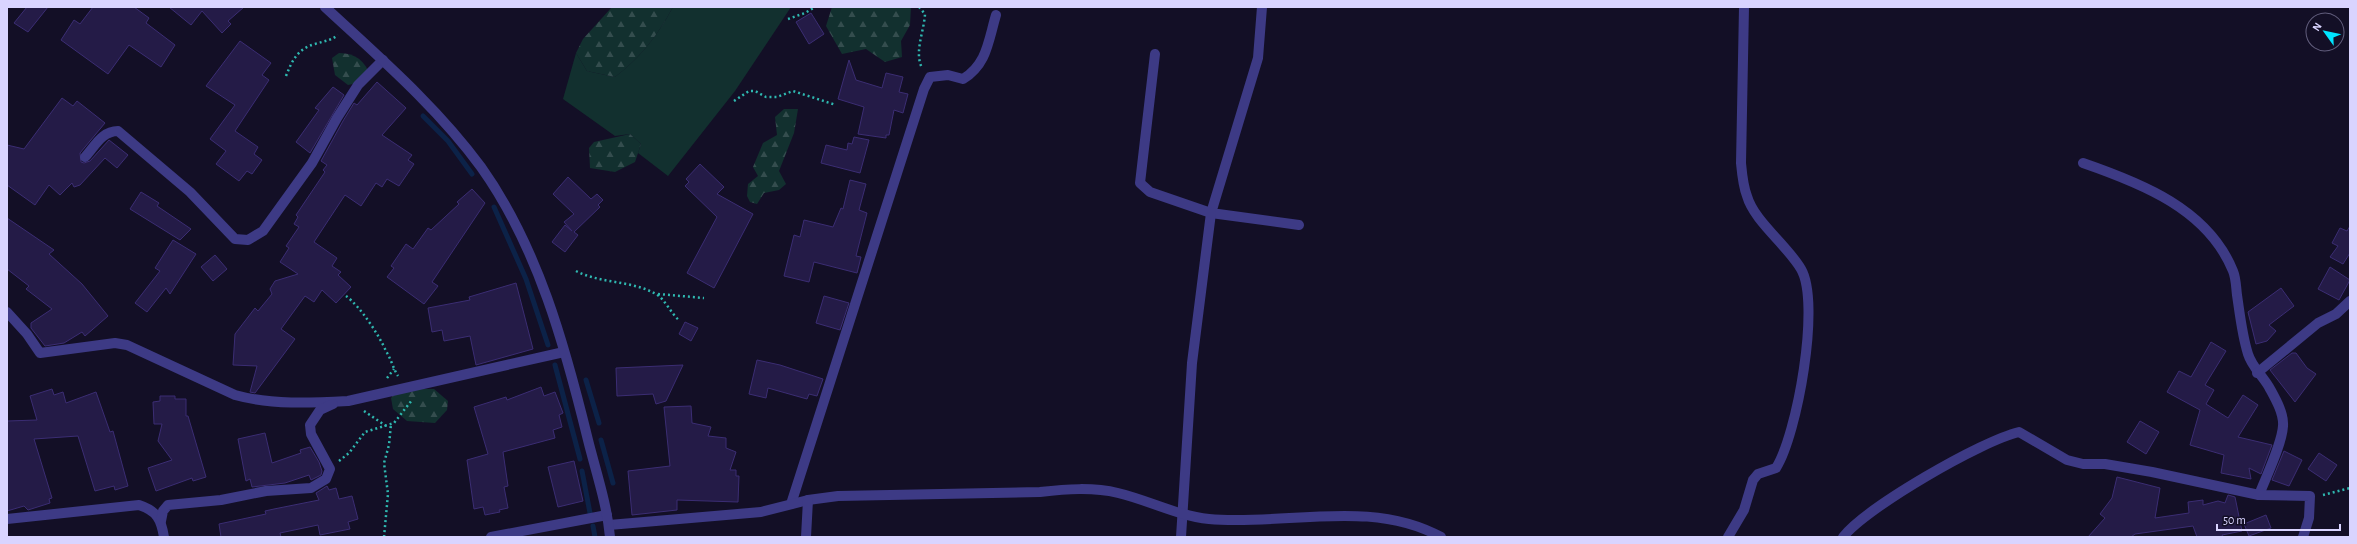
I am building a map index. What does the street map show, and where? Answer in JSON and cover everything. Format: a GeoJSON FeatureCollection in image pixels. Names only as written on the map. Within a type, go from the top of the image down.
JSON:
{"type":"FeatureCollection","features":[{"type":"Feature","properties":{"kind":"street"},"geometry":{"type":"LineString","coordinates":[[325,7],[383,60],[438,116],[480,167],[498,194],[532,256],[564,352],[608,520],[610,537]]}},
{"type":"Feature","properties":{"kind":"street"},"geometry":{"type":"LineString","coordinates":[[1181,537],[1184,513],[1192,363],[1211,213],[1258,58],[1262,7]]}},
{"type":"Feature","properties":{"kind":"street"},"geometry":{"type":"LineString","coordinates":[[1728,537],[1744,510],[1753,480],[1758,474],[1776,468],[1781,459],[1797,400],[1808,339],[1807,288],[1802,271],[1779,238],[1755,213],[1747,197],[1743,180],[1741,163],[1744,7]]}},
{"type":"Feature","properties":{"kind":"street"},"geometry":{"type":"LineString","coordinates":[[791,504],[924,89],[930,77],[948,75],[962,79],[976,71],[986,52],[996,16]]}},
{"type":"Feature","properties":{"kind":"street"},"geometry":{"type":"LineString","coordinates":[[1155,54],[1140,183],[1150,192],[1211,213],[1299,225]]}},
{"type":"Feature","properties":{"kind":"street"},"geometry":{"type":"LineString","coordinates":[[86,157],[103,135],[110,131],[118,131],[190,192],[235,239],[248,240],[263,231],[312,163],[337,118],[358,85],[383,60]]}},
{"type":"Feature","properties":{"kind":"street"},"geometry":{"type":"LineString","coordinates":[[2083,163],[2135,182],[2177,205],[2196,220],[2216,241],[2234,272],[2244,340],[2249,358],[2257,373],[2265,381],[2276,401],[2283,426],[2259,495]]}},
{"type":"Feature","properties":{"kind":"street"},"geometry":{"type":"LineString","coordinates":[[2257,373],[2318,323],[2336,314],[2350,301]]}},
{"type":"Feature","properties":{"kind":"street"},"geometry":{"type":"LineString","coordinates":[[7,312],[27,334],[40,354],[115,343],[138,349],[235,395],[252,400],[313,403],[348,401],[564,352]]}},
{"type":"Feature","properties":{"kind":"street"},"geometry":{"type":"LineString","coordinates":[[164,537],[162,521],[163,511],[168,504],[221,500],[266,491],[311,488],[326,479],[330,469],[311,434],[310,424],[320,410],[337,402]]}},
{"type":"Feature","properties":{"kind":"street"},"geometry":{"type":"LineString","coordinates":[[1843,537],[1850,529],[1888,501],[1947,465],[1996,439],[2019,432],[2072,462],[2152,472],[2259,495],[2310,496],[2308,524],[2303,537]]}},
{"type":"Feature","properties":{"kind":"street"},"geometry":{"type":"LineString","coordinates":[[491,537],[608,520],[761,512],[808,500],[863,495],[1100,489],[1119,493],[1207,519],[1237,520],[1354,516],[1386,518],[1421,526],[1441,537]]}},
{"type":"Feature","properties":{"kind":"street"},"geometry":{"type":"LineString","coordinates":[[806,537],[808,500]]}},
{"type":"Feature","properties":{"kind":"street"},"geometry":{"type":"LineString","coordinates":[[7,520],[139,505],[150,509],[162,521]]}},
{"type":"Feature","properties":{"kind":"path"},"geometry":{"type":"LineString","coordinates":[[788,19],[805,13],[815,7]]}},
{"type":"Feature","properties":{"kind":"path"},"geometry":{"type":"LineString","coordinates":[[919,7],[925,14],[924,31],[919,47],[919,62],[924,73],[930,77]]}},
{"type":"Feature","properties":{"kind":"path"},"geometry":{"type":"LineString","coordinates":[[286,76],[294,58],[303,48],[331,41],[346,26]]}},
{"type":"Feature","properties":{"kind":"path"},"geometry":{"type":"LineString","coordinates":[[734,100],[749,92],[755,91],[766,97],[793,92],[836,105]]}},
{"type":"Feature","properties":{"kind":"path"},"geometry":{"type":"LineString","coordinates":[[576,271],[591,279],[618,282],[658,294],[704,298]]}},
{"type":"Feature","properties":{"kind":"path"},"geometry":{"type":"LineString","coordinates":[[658,294],[672,315],[680,321]]}},
{"type":"Feature","properties":{"kind":"path"},"geometry":{"type":"LineString","coordinates":[[346,296],[370,319],[373,330],[386,350],[395,372],[406,389]]}},
{"type":"Feature","properties":{"kind":"path"},"geometry":{"type":"LineString","coordinates":[[330,469],[349,453],[365,432],[391,424],[403,413],[423,385]]}},
{"type":"Feature","properties":{"kind":"path"},"geometry":{"type":"LineString","coordinates":[[348,401],[386,426]]}},
{"type":"Feature","properties":{"kind":"path"},"geometry":{"type":"LineString","coordinates":[[384,537],[388,494],[384,463],[389,445],[391,424]]}},
{"type":"Feature","properties":{"kind":"path"},"geometry":{"type":"LineString","coordinates":[[2310,496],[2323,495],[2350,488]]}},
{"type":"Feature","properties":{"kind":"green space"},"geometry":{"type":"Polygon","coordinates":[[[612,7],[673,7],[648,45],[625,69],[615,77],[587,71],[576,53],[583,39],[612,7]]]}},
{"type":"Feature","properties":{"kind":"green space"},"geometry":{"type":"Polygon","coordinates":[[[673,7],[791,7],[735,91],[668,176],[638,153],[641,144],[630,134],[615,136],[563,99],[576,53],[587,71],[615,77],[625,69],[648,45],[673,7]]]}},
{"type":"Feature","properties":{"kind":"green space"},"geometry":{"type":"Polygon","coordinates":[[[832,7],[911,7],[910,25],[901,41],[902,57],[885,62],[866,49],[842,54],[826,26],[832,7]]]}},
{"type":"Feature","properties":{"kind":"green space"},"geometry":{"type":"Polygon","coordinates":[[[339,53],[350,54],[363,62],[371,77],[366,81],[348,85],[335,75],[332,58],[339,53]]]}},
{"type":"Feature","properties":{"kind":"green space"},"geometry":{"type":"Polygon","coordinates":[[[784,109],[798,109],[794,133],[779,171],[786,184],[779,190],[764,193],[757,204],[750,202],[747,196],[748,184],[758,176],[753,167],[763,143],[777,135],[775,117],[784,109]]]}},
{"type":"Feature","properties":{"kind":"green space"},"geometry":{"type":"Polygon","coordinates":[[[630,134],[641,144],[635,162],[615,172],[590,168],[589,148],[594,142],[630,134]]]}},
{"type":"Feature","properties":{"kind":"green space"},"geometry":{"type":"Polygon","coordinates":[[[411,389],[434,389],[448,401],[447,410],[435,423],[407,421],[393,409],[391,398],[394,395],[411,389]]]}},
{"type":"Feature","properties":{"kind":"building"},"geometry":{"type":"Polygon","coordinates":[[[27,7],[48,7],[28,32],[14,23],[27,7]]]}},
{"type":"Feature","properties":{"kind":"building"},"geometry":{"type":"Polygon","coordinates":[[[93,7],[134,7],[149,18],[146,23],[175,45],[161,67],[129,45],[108,74],[61,40],[74,20],[80,24],[93,7]]]}},
{"type":"Feature","properties":{"kind":"building"},"geometry":{"type":"Polygon","coordinates":[[[169,7],[244,7],[228,21],[231,24],[222,33],[202,11],[191,25],[169,7]]]}},
{"type":"Feature","properties":{"kind":"building"},"geometry":{"type":"Polygon","coordinates":[[[811,13],[824,34],[809,44],[796,22],[811,13]]]}},
{"type":"Feature","properties":{"kind":"building"},"geometry":{"type":"Polygon","coordinates":[[[240,41],[271,63],[262,75],[269,80],[235,131],[258,147],[254,154],[262,160],[252,174],[247,171],[239,181],[216,164],[226,151],[210,139],[235,105],[206,86],[240,41]]]}},
{"type":"Feature","properties":{"kind":"building"},"geometry":{"type":"Polygon","coordinates":[[[849,60],[856,80],[882,88],[886,73],[903,77],[899,92],[908,94],[903,113],[894,110],[889,135],[886,135],[886,138],[858,134],[864,107],[838,99],[849,60]]]}},
{"type":"Feature","properties":{"kind":"building"},"geometry":{"type":"Polygon","coordinates":[[[377,82],[406,108],[382,135],[412,155],[408,160],[414,164],[399,186],[387,179],[382,187],[376,183],[361,206],[345,195],[314,242],[337,258],[332,266],[341,272],[338,275],[351,287],[336,303],[322,290],[314,302],[305,296],[281,329],[295,339],[255,393],[250,392],[257,366],[233,365],[235,334],[255,308],[258,311],[272,294],[270,289],[275,281],[298,274],[280,262],[289,248],[286,246],[299,227],[294,224],[298,217],[296,215],[325,172],[323,170],[327,165],[321,161],[343,121],[354,103],[357,105],[377,82]]]}},
{"type":"Feature","properties":{"kind":"building"},"geometry":{"type":"Polygon","coordinates":[[[333,87],[344,95],[310,153],[296,142],[319,110],[315,108],[333,87]]]}},
{"type":"Feature","properties":{"kind":"building"},"geometry":{"type":"Polygon","coordinates":[[[62,98],[73,106],[77,101],[105,123],[80,153],[81,162],[84,163],[90,161],[109,140],[128,155],[117,168],[105,158],[80,185],[74,187],[72,183],[60,195],[49,185],[35,205],[7,185],[7,145],[24,149],[62,98]]]}},
{"type":"Feature","properties":{"kind":"building"},"geometry":{"type":"Polygon","coordinates":[[[854,137],[869,140],[860,173],[821,163],[826,145],[847,150],[848,143],[852,144],[854,137]]]}},
{"type":"Feature","properties":{"kind":"building"},"geometry":{"type":"Polygon","coordinates":[[[700,164],[724,187],[717,194],[753,214],[714,288],[687,273],[717,217],[685,186],[689,182],[686,179],[700,164]]]}},
{"type":"Feature","properties":{"kind":"building"},"geometry":{"type":"Polygon","coordinates":[[[568,177],[591,199],[597,194],[603,200],[598,205],[600,207],[574,232],[578,235],[565,252],[552,242],[565,225],[572,231],[564,222],[574,214],[553,194],[568,177]]]}},
{"type":"Feature","properties":{"kind":"building"},"geometry":{"type":"Polygon","coordinates":[[[850,180],[866,184],[859,210],[867,213],[856,256],[861,257],[857,273],[814,262],[809,282],[784,276],[794,235],[800,237],[804,220],[833,227],[841,208],[843,209],[850,180]]]}},
{"type":"Feature","properties":{"kind":"building"},"geometry":{"type":"Polygon","coordinates":[[[472,189],[485,203],[432,282],[438,286],[424,304],[387,277],[394,268],[391,266],[406,244],[413,249],[428,228],[431,230],[459,204],[457,202],[472,189]]]}},
{"type":"Feature","properties":{"kind":"building"},"geometry":{"type":"Polygon","coordinates":[[[141,192],[159,203],[157,206],[191,229],[180,240],[130,209],[141,192]]]}},
{"type":"Feature","properties":{"kind":"building"},"geometry":{"type":"Polygon","coordinates":[[[7,218],[54,250],[49,254],[82,284],[108,316],[85,336],[82,332],[64,343],[45,346],[31,328],[31,323],[52,309],[26,289],[29,286],[7,269],[7,218]]]}},
{"type":"Feature","properties":{"kind":"building"},"geometry":{"type":"Polygon","coordinates":[[[2350,226],[2350,253],[2343,264],[2330,257],[2338,246],[2332,243],[2340,228],[2347,231],[2350,226]]]}},
{"type":"Feature","properties":{"kind":"building"},"geometry":{"type":"Polygon","coordinates":[[[173,240],[196,254],[170,294],[166,288],[147,312],[135,303],[160,271],[155,268],[173,240]]]}},
{"type":"Feature","properties":{"kind":"building"},"geometry":{"type":"Polygon","coordinates":[[[215,255],[227,269],[213,281],[201,267],[215,255]]]}},
{"type":"Feature","properties":{"kind":"building"},"geometry":{"type":"Polygon","coordinates":[[[2330,267],[2350,280],[2339,300],[2318,289],[2330,267]]]}},
{"type":"Feature","properties":{"kind":"building"},"geometry":{"type":"Polygon","coordinates":[[[516,283],[533,349],[476,365],[470,336],[444,341],[442,330],[432,332],[428,308],[470,300],[469,297],[516,283]]]}},
{"type":"Feature","properties":{"kind":"building"},"geometry":{"type":"Polygon","coordinates":[[[2281,288],[2294,306],[2269,325],[2276,331],[2267,341],[2256,344],[2248,312],[2281,288]]]}},
{"type":"Feature","properties":{"kind":"building"},"geometry":{"type":"Polygon","coordinates":[[[824,296],[849,303],[840,330],[816,323],[824,296]]]}},
{"type":"Feature","properties":{"kind":"building"},"geometry":{"type":"Polygon","coordinates":[[[685,322],[698,328],[691,341],[679,334],[685,322]]]}},
{"type":"Feature","properties":{"kind":"building"},"geometry":{"type":"Polygon","coordinates":[[[2211,342],[2226,351],[2205,385],[2214,390],[2206,404],[2228,418],[2243,395],[2258,405],[2238,437],[2272,445],[2261,474],[2249,468],[2251,479],[2221,473],[2224,455],[2190,445],[2200,410],[2167,392],[2179,371],[2191,377],[2211,342]]]}},
{"type":"Feature","properties":{"kind":"building"},"geometry":{"type":"Polygon","coordinates":[[[2292,353],[2296,353],[2307,368],[2316,374],[2295,402],[2270,370],[2292,353]]]}},
{"type":"Feature","properties":{"kind":"building"},"geometry":{"type":"Polygon","coordinates":[[[757,360],[780,365],[823,379],[817,396],[809,394],[807,399],[768,388],[766,398],[749,394],[757,360]]]}},
{"type":"Feature","properties":{"kind":"building"},"geometry":{"type":"Polygon","coordinates":[[[683,365],[666,401],[656,404],[653,394],[617,396],[616,368],[683,365]]]}},
{"type":"Feature","properties":{"kind":"building"},"geometry":{"type":"Polygon","coordinates":[[[541,387],[544,396],[555,392],[563,413],[559,415],[562,427],[553,430],[555,438],[503,452],[508,486],[504,487],[508,508],[499,510],[500,512],[485,515],[483,507],[474,509],[467,460],[488,454],[474,407],[506,397],[507,400],[541,387]]]}},
{"type":"Feature","properties":{"kind":"building"},"geometry":{"type":"Polygon","coordinates":[[[52,389],[54,395],[63,392],[66,403],[96,392],[110,432],[113,431],[128,486],[115,490],[114,486],[95,491],[78,436],[34,439],[52,498],[49,499],[50,503],[28,510],[24,506],[7,511],[7,421],[37,420],[30,396],[52,389]]]}},
{"type":"Feature","properties":{"kind":"building"},"geometry":{"type":"Polygon","coordinates":[[[160,396],[175,396],[175,399],[186,399],[186,416],[188,416],[206,477],[193,481],[192,478],[156,491],[148,468],[172,460],[158,441],[162,424],[154,424],[153,402],[160,401],[160,396]]]}},
{"type":"Feature","properties":{"kind":"building"},"geometry":{"type":"Polygon","coordinates":[[[691,406],[692,423],[711,427],[708,436],[726,438],[726,448],[736,452],[730,470],[736,470],[736,476],[739,476],[738,502],[677,500],[677,510],[632,515],[628,471],[670,466],[664,407],[691,406]]]}},
{"type":"Feature","properties":{"kind":"building"},"geometry":{"type":"Polygon","coordinates":[[[2140,421],[2159,432],[2146,454],[2127,442],[2140,421]]]}},
{"type":"Feature","properties":{"kind":"building"},"geometry":{"type":"Polygon","coordinates":[[[265,433],[272,463],[301,453],[300,450],[310,447],[319,462],[322,471],[321,475],[311,480],[309,475],[285,483],[252,487],[250,479],[246,481],[238,439],[265,433]]]}},
{"type":"Feature","properties":{"kind":"building"},"geometry":{"type":"Polygon","coordinates":[[[2284,451],[2302,460],[2289,486],[2272,480],[2284,451]]]}},
{"type":"Feature","properties":{"kind":"building"},"geometry":{"type":"Polygon","coordinates":[[[2319,453],[2337,465],[2326,481],[2308,469],[2319,453]]]}},
{"type":"Feature","properties":{"kind":"building"},"geometry":{"type":"Polygon","coordinates":[[[574,461],[583,501],[558,507],[548,467],[574,461]]]}},
{"type":"Feature","properties":{"kind":"building"},"geometry":{"type":"Polygon","coordinates":[[[2117,477],[2160,488],[2155,518],[2189,513],[2188,502],[2203,500],[2203,505],[2218,501],[2225,503],[2228,495],[2235,497],[2242,531],[2222,535],[2223,537],[2197,537],[2193,526],[2135,534],[2131,537],[2088,537],[2105,518],[2100,514],[2112,498],[2117,477]]]}},
{"type":"Feature","properties":{"kind":"building"},"geometry":{"type":"Polygon","coordinates":[[[327,486],[329,490],[336,488],[339,499],[352,496],[358,519],[348,522],[350,529],[320,535],[318,525],[280,533],[281,537],[221,537],[219,524],[266,514],[265,511],[319,500],[316,493],[327,486]]]}},
{"type":"Feature","properties":{"kind":"building"},"geometry":{"type":"Polygon","coordinates":[[[2266,515],[2271,528],[2249,536],[2244,524],[2266,515]]]}},
{"type":"Feature","properties":{"kind":"waterway"},"geometry":{"type":"LineString","coordinates":[[423,116],[448,141],[472,174]]}},
{"type":"Feature","properties":{"kind":"waterway"},"geometry":{"type":"LineString","coordinates":[[494,207],[526,279],[548,345]]}},
{"type":"Feature","properties":{"kind":"waterway"},"geometry":{"type":"LineString","coordinates":[[555,365],[580,459]]}},
{"type":"Feature","properties":{"kind":"waterway"},"geometry":{"type":"LineString","coordinates":[[586,380],[599,423]]}},
{"type":"Feature","properties":{"kind":"waterway"},"geometry":{"type":"LineString","coordinates":[[601,440],[613,483]]}},
{"type":"Feature","properties":{"kind":"waterway"},"geometry":{"type":"LineString","coordinates":[[582,471],[590,513]]}},
{"type":"Feature","properties":{"kind":"waterway"},"geometry":{"type":"LineString","coordinates":[[593,526],[595,537]]}}]}
